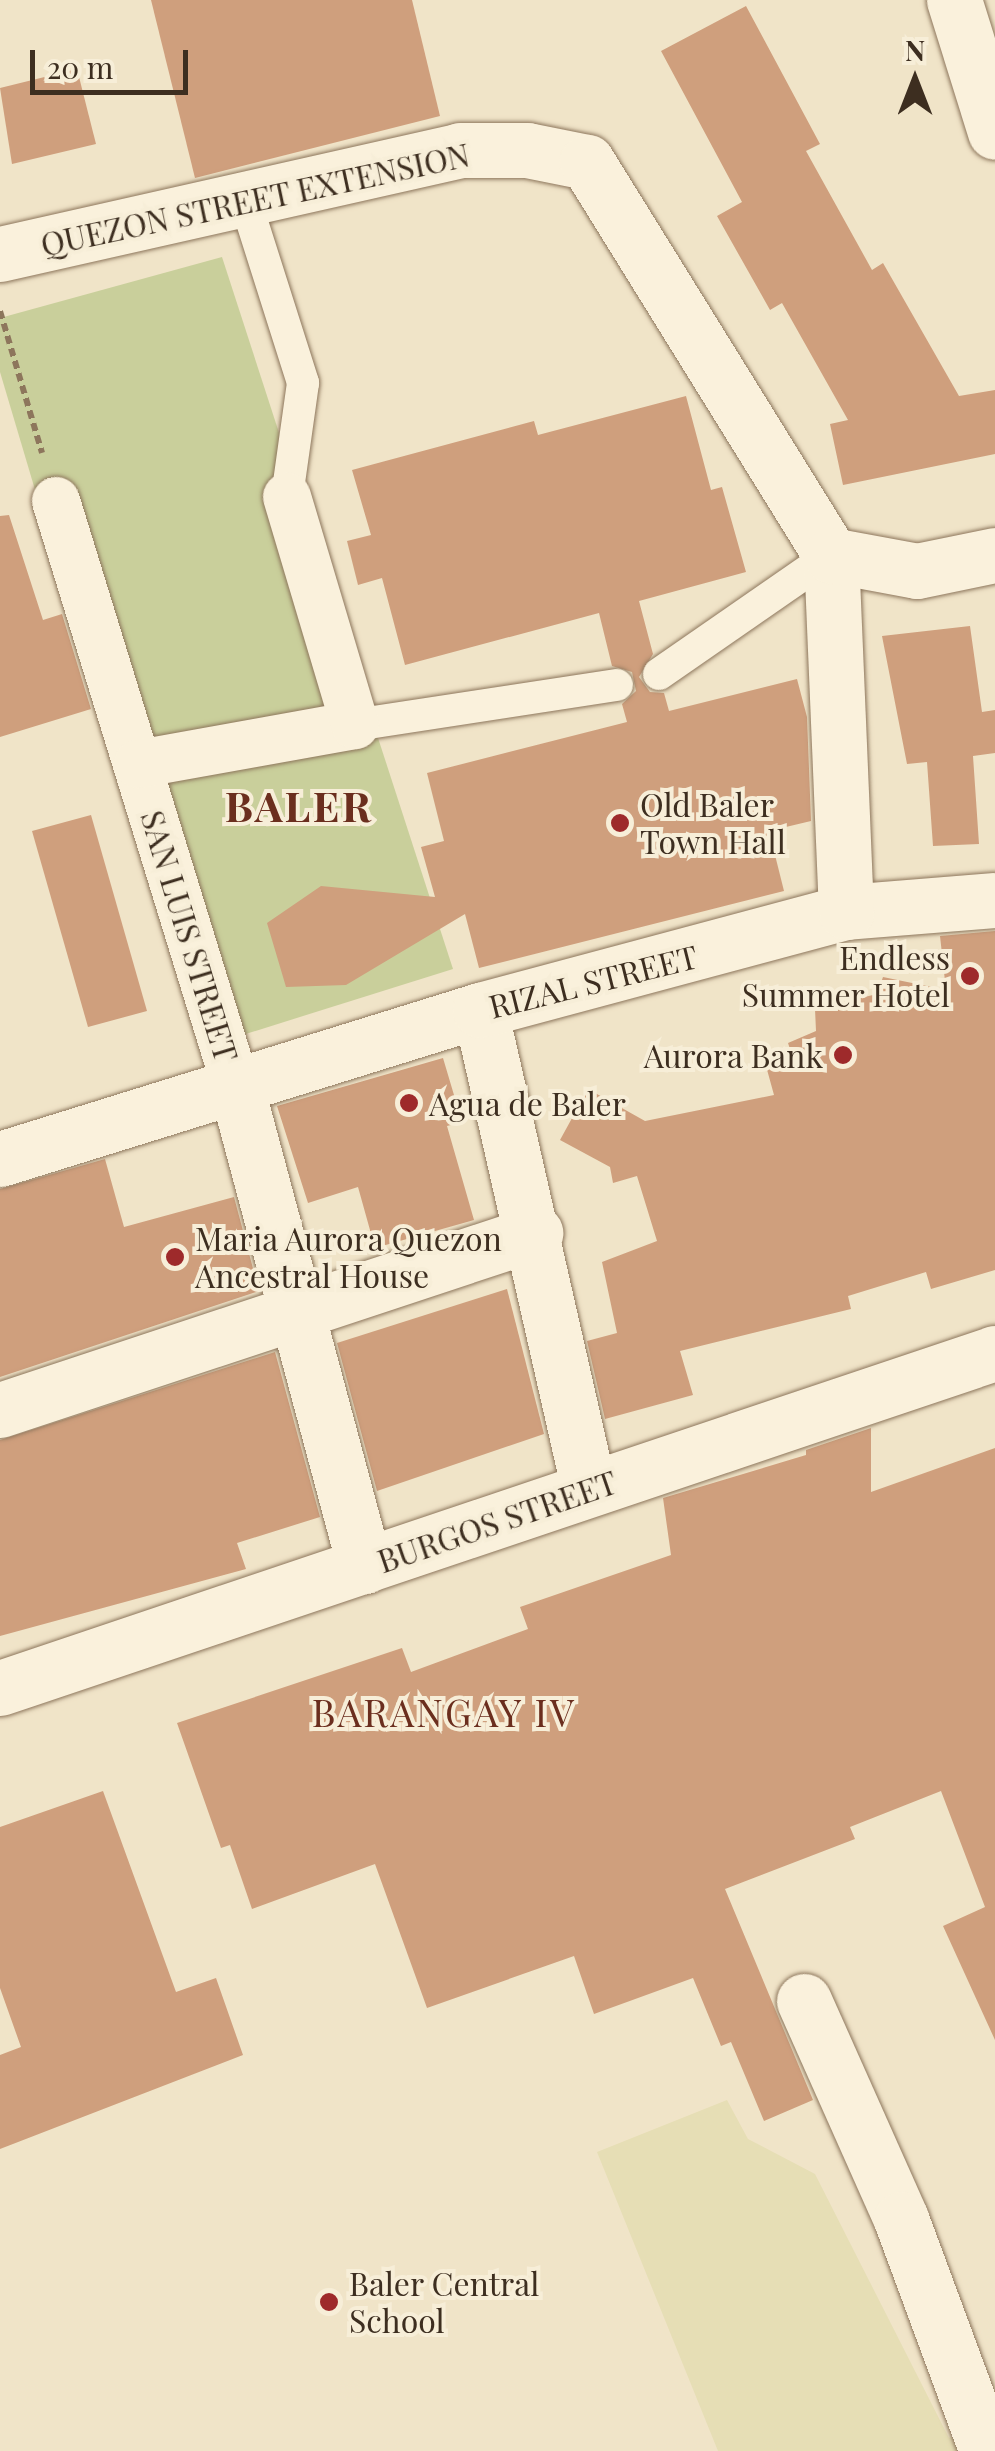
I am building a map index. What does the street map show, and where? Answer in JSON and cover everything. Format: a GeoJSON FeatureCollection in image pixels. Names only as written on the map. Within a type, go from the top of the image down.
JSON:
{"type":"FeatureCollection","features":[{"type":"Feature","properties":{"kind":"street"},"geometry":{"type":"LineString","coordinates":[[954,0],[995,132]]}},
{"type":"Feature","properties":{"kind":"street","name":"QUEZON STREET EXTENSION"},"geometry":{"type":"LineString","coordinates":[[0,254],[246,203],[460,150],[526,150],[587,162],[831,555]]}},
{"type":"Feature","properties":{"kind":"street"},"geometry":{"type":"LineString","coordinates":[[138,764],[355,724],[287,497]]}},
{"type":"Feature","properties":{"kind":"street","name":"SAN LUIS STREET"},"geometry":{"type":"LineString","coordinates":[[56,500],[236,1086],[365,1566]]}},
{"type":"Feature","properties":{"kind":"street"},"geometry":{"type":"LineString","coordinates":[[846,912],[831,555],[917,572],[995,555]]}},
{"type":"Feature","properties":{"kind":"street","name":"RIZAL STREET"},"geometry":{"type":"LineString","coordinates":[[0,1159],[480,1010],[846,912],[995,900]]}},
{"type":"Feature","properties":{"kind":"street"},"geometry":{"type":"LineString","coordinates":[[480,1010],[535,1233],[589,1490]]}},
{"type":"Feature","properties":{"kind":"street"},"geometry":{"type":"LineString","coordinates":[[0,1410],[535,1233]]}},
{"type":"Feature","properties":{"kind":"street","name":"BURGOS STREET"},"geometry":{"type":"LineString","coordinates":[[0,1688],[995,1354]]}},
{"type":"Feature","properties":{"kind":"street"},"geometry":{"type":"LineString","coordinates":[[804,2000],[901,2220],[987,2451]]}},
{"type":"Feature","properties":{"kind":"lane"},"geometry":{"type":"LineString","coordinates":[[246,203],[303,383],[287,497]]}},
{"type":"Feature","properties":{"kind":"lane"},"geometry":{"type":"LineString","coordinates":[[659,674],[831,555]]}},
{"type":"Feature","properties":{"kind":"lane"},"geometry":{"type":"LineString","coordinates":[[355,724],[617,685]]}},
{"type":"Feature","properties":{"kind":"path"},"geometry":{"type":"LineString","coordinates":[[0,311],[56,500]]}},
{"type":"Feature","properties":{"kind":"shaded area"},"geometry":{"type":"Polygon","coordinates":[[[727,2100],[748,2139],[815,2174],[949,2438],[995,2417],[995,2451],[718,2451],[597,2152],[727,2100]]]}},
{"type":"Feature","properties":{"kind":"green space"},"geometry":{"type":"Polygon","coordinates":[[[222,257],[453,969],[201,1048],[0,372],[0,318],[222,257]]]}},
{"type":"Feature","properties":{"kind":"building"},"geometry":{"type":"Polygon","coordinates":[[[151,0],[412,0],[440,116],[195,178],[151,0]]]}},
{"type":"Feature","properties":{"kind":"building"},"geometry":{"type":"Polygon","coordinates":[[[746,6],[820,144],[806,151],[872,270],[883,263],[959,396],[995,390],[995,454],[843,485],[830,424],[848,420],[782,303],[770,310],[717,216],[742,202],[661,51],[746,6]]]}},
{"type":"Feature","properties":{"kind":"building"},"geometry":{"type":"Polygon","coordinates":[[[77,69],[96,144],[12,164],[0,88],[77,69]]]}},
{"type":"Feature","properties":{"kind":"building"},"geometry":{"type":"Polygon","coordinates":[[[686,396],[711,490],[722,487],[746,572],[639,601],[653,654],[639,677],[650,692],[664,693],[669,711],[797,679],[807,717],[811,821],[769,831],[784,891],[479,968],[465,914],[346,985],[286,987],[267,923],[321,886],[435,897],[421,847],[444,841],[427,773],[627,722],[622,704],[636,691],[632,672],[612,666],[599,613],[405,665],[382,578],[358,585],[347,541],[371,535],[352,470],[534,421],[538,435],[686,396]]]}},
{"type":"Feature","properties":{"kind":"building"},"geometry":{"type":"Polygon","coordinates":[[[9,515],[43,620],[62,614],[91,709],[0,737],[0,516],[9,515]]]}},
{"type":"Feature","properties":{"kind":"building"},"geometry":{"type":"Polygon","coordinates":[[[970,626],[982,712],[995,710],[995,753],[973,756],[979,844],[933,846],[927,762],[907,764],[882,636],[970,626]]]}},
{"type":"Feature","properties":{"kind":"building"},"geometry":{"type":"Polygon","coordinates":[[[91,815],[147,1011],[88,1027],[32,831],[91,815]]]}},
{"type":"Feature","properties":{"kind":"building"},"geometry":{"type":"Polygon","coordinates":[[[995,931],[995,1270],[931,1289],[926,1272],[848,1296],[851,1309],[680,1351],[693,1395],[605,1419],[587,1341],[617,1333],[602,1262],[657,1241],[637,1176],[613,1183],[610,1167],[560,1140],[588,1089],[645,1121],[774,1095],[766,1066],[793,1058],[788,1043],[816,1031],[815,1009],[877,994],[883,977],[946,990],[940,936],[995,931]]]}},
{"type":"Feature","properties":{"kind":"building"},"geometry":{"type":"Polygon","coordinates":[[[443,1058],[462,1122],[447,1126],[474,1220],[375,1248],[358,1187],[308,1203],[277,1106],[443,1058]]]}},
{"type":"Feature","properties":{"kind":"building"},"geometry":{"type":"Polygon","coordinates":[[[105,1159],[124,1227],[234,1197],[259,1291],[0,1377],[0,1189],[105,1159]]]}},
{"type":"Feature","properties":{"kind":"building"},"geometry":{"type":"Polygon","coordinates":[[[507,1289],[544,1434],[377,1491],[337,1343],[507,1289]]]}},
{"type":"Feature","properties":{"kind":"building"},"geometry":{"type":"Polygon","coordinates":[[[275,1352],[320,1517],[237,1543],[246,1569],[0,1636],[0,1440],[275,1352]]]}},
{"type":"Feature","properties":{"kind":"building"},"geometry":{"type":"Polygon","coordinates":[[[871,1428],[871,1492],[995,1448],[995,2040],[943,1926],[985,1907],[941,1791],[850,1827],[855,1839],[725,1889],[813,2100],[764,2121],[731,2042],[721,2046],[693,1978],[594,2014],[574,1956],[427,2008],[375,1864],[252,1909],[230,1845],[221,1848],[177,1723],[402,1648],[411,1672],[528,1629],[520,1607],[671,1555],[663,1498],[806,1455],[806,1450],[871,1428]]]}},
{"type":"Feature","properties":{"kind":"building"},"geometry":{"type":"Polygon","coordinates":[[[103,1791],[176,1992],[216,1978],[243,2055],[0,2149],[0,2055],[21,2047],[0,1988],[0,1827],[103,1791]]]}},
{"type":"Feature","properties":{"kind":"place","name":"Old Baler Town Hall"},"geometry":{"type":"Point","coordinates":[620,823]}},
{"type":"Feature","properties":{"kind":"place","name":"Endless Summer Hotel"},"geometry":{"type":"Point","coordinates":[970,976]}},
{"type":"Feature","properties":{"kind":"place","name":"Aurora Bank"},"geometry":{"type":"Point","coordinates":[843,1055]}},
{"type":"Feature","properties":{"kind":"place","name":"Agua de Baler"},"geometry":{"type":"Point","coordinates":[409,1103]}},
{"type":"Feature","properties":{"kind":"place","name":"Maria Aurora Quezon Ancestral House"},"geometry":{"type":"Point","coordinates":[175,1257]}},
{"type":"Feature","properties":{"kind":"place","name":"Baler Central School"},"geometry":{"type":"Point","coordinates":[329,2302]}},
{"type":"Feature","properties":{"kind":"district","name":"BALER"},"geometry":{"type":"Point","coordinates":[299,805]}},
{"type":"Feature","properties":{"kind":"district","name":"BARANGAY IV"},"geometry":{"type":"Point","coordinates":[444,1712]}}]}
